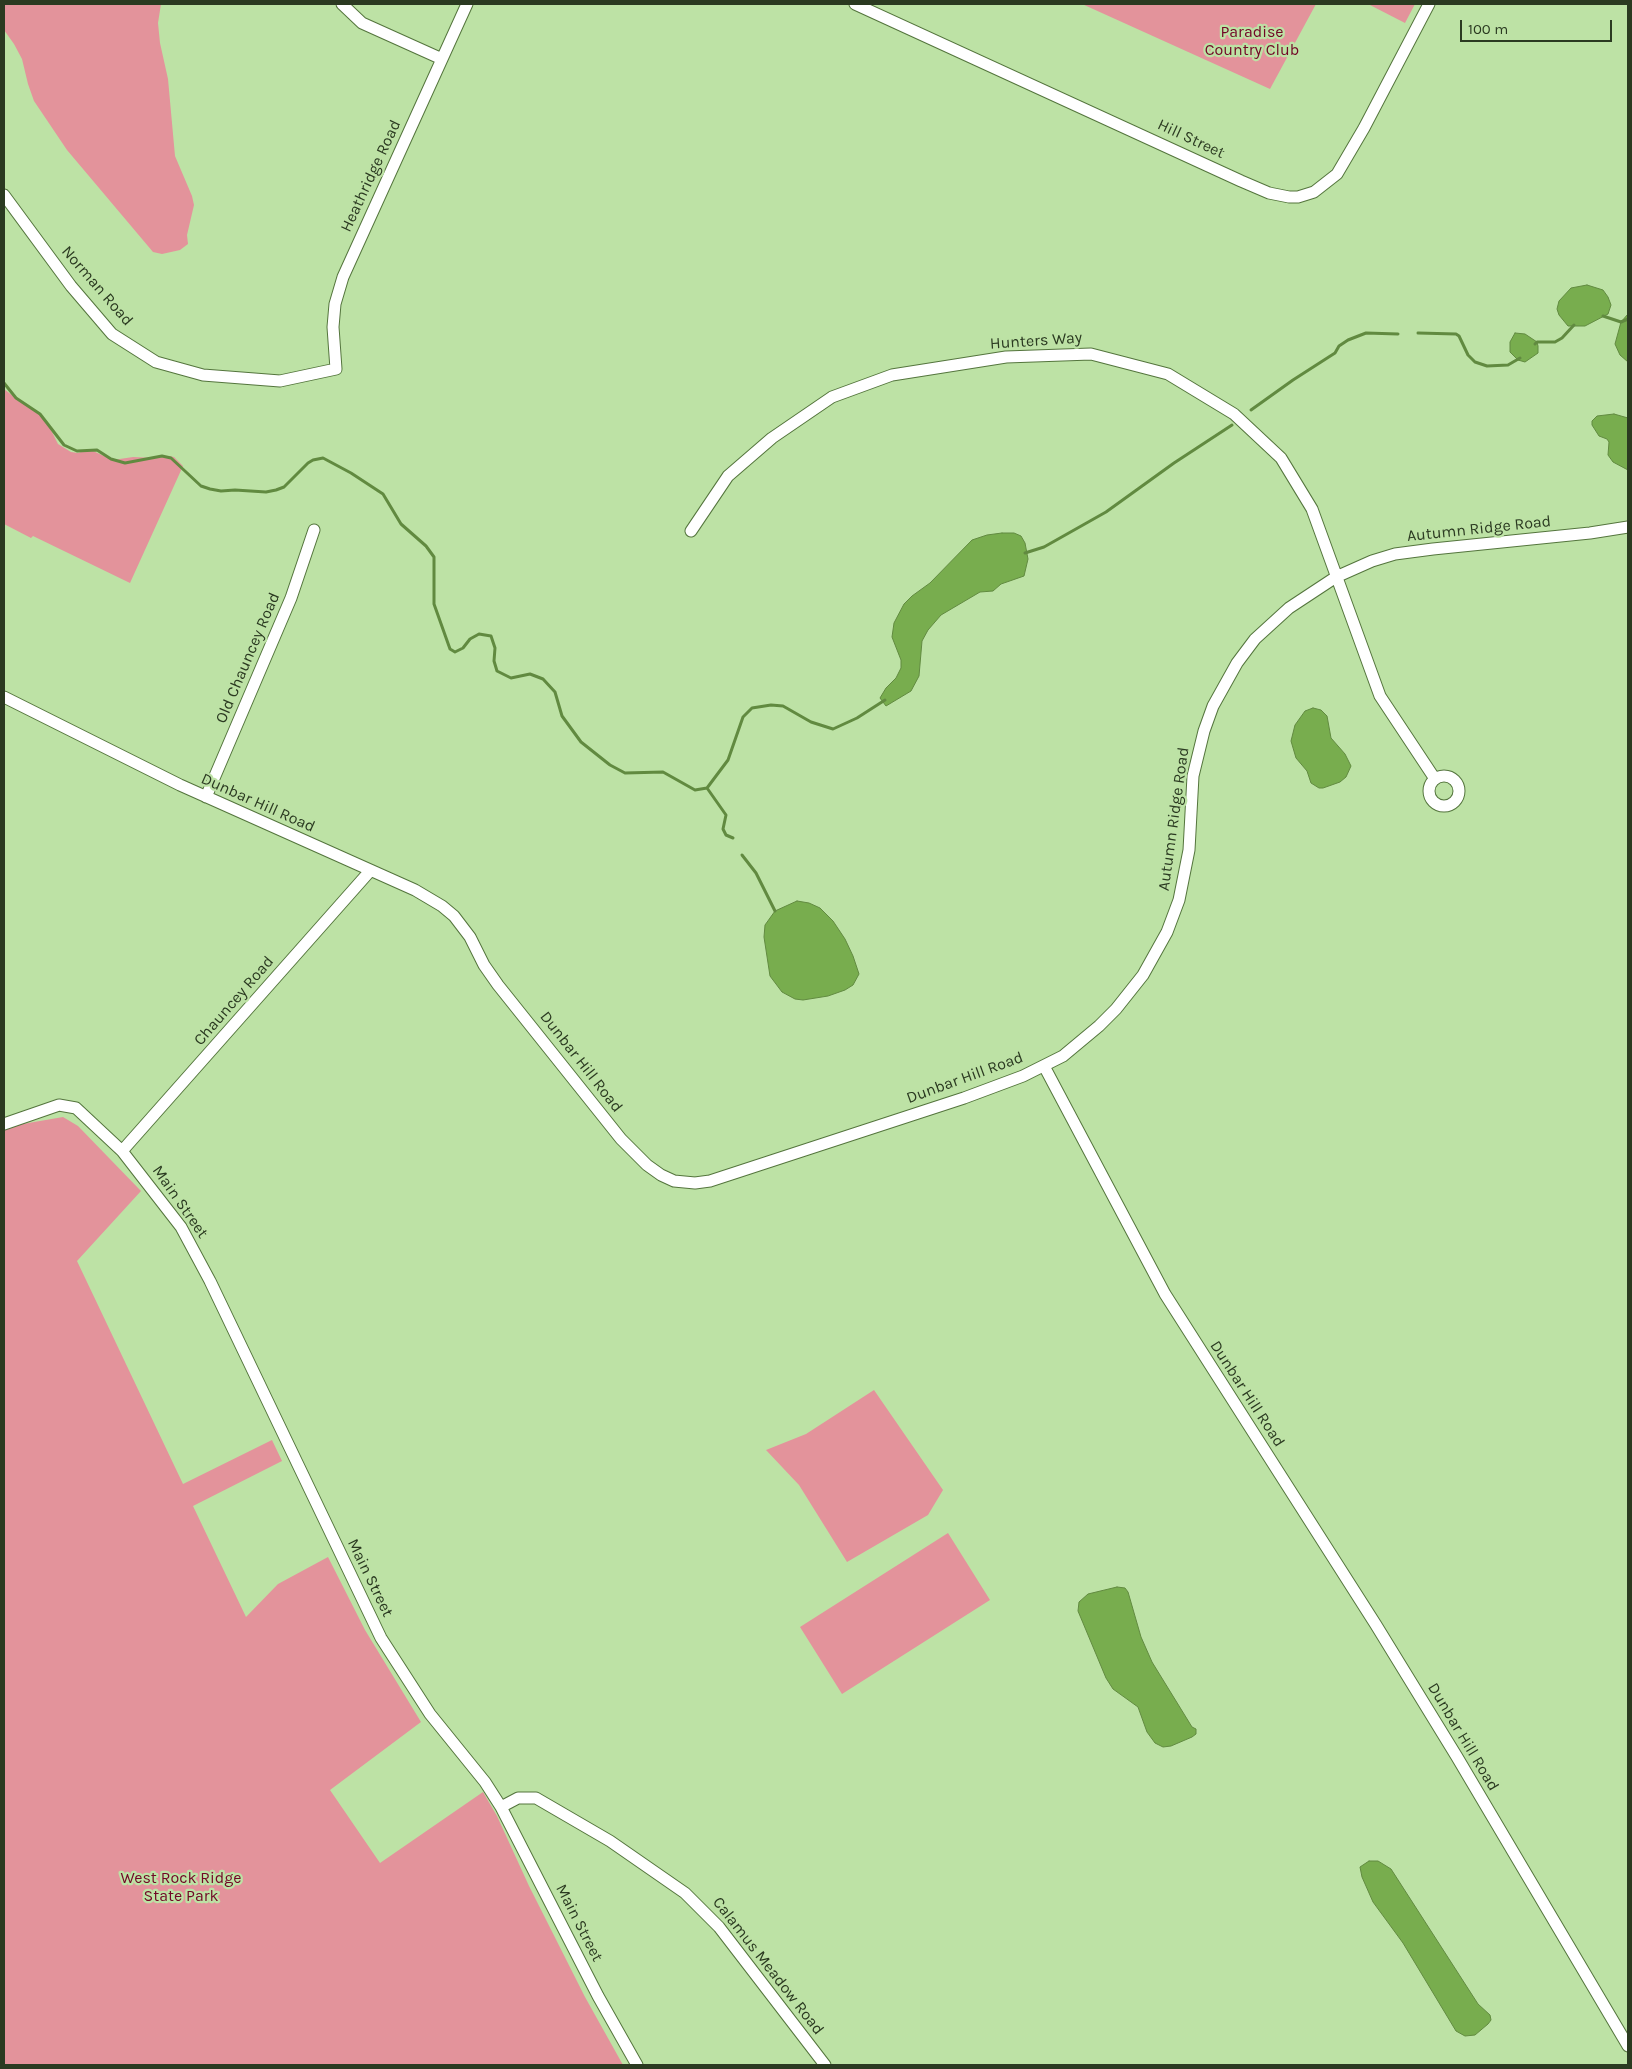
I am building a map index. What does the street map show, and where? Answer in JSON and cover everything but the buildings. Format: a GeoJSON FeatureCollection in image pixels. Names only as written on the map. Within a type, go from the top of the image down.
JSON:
{"type":"FeatureCollection","features":[{"type":"Feature","properties":{"kind":"street"},"geometry":{"type":"LineString","coordinates":[[342,4],[362,22],[442,59]]}},
{"type":"Feature","properties":{"kind":"street","name":"Heathridge Road"},"geometry":{"type":"LineString","coordinates":[[336,369],[333,327],[335,304],[343,277],[467,4]]}},
{"type":"Feature","properties":{"kind":"street","name":"Hill Street"},"geometry":{"type":"LineString","coordinates":[[854,4],[1242,181],[1269,193],[1289,198],[1314,192],[1337,174],[1364,128],[1429,4]]}},
{"type":"Feature","properties":{"kind":"street","name":"Norman Road"},"geometry":{"type":"LineString","coordinates":[[4,195],[71,286],[112,334],[156,362],[203,375],[280,381],[336,369]]}},
{"type":"Feature","properties":{"kind":"street","name":"Hunters Way"},"geometry":{"type":"LineString","coordinates":[[691,531],[728,476],[772,438],[832,397],[892,375],[1006,358],[1091,354],[1168,374],[1234,414],[1281,458],[1312,509],[1380,696],[1435,779]]}},
{"type":"Feature","properties":{"kind":"street","name":"Autumn Ridge Road"},"geometry":{"type":"LineString","coordinates":[[1044,1066],[1072,1048],[1116,1009],[1143,976],[1167,932],[1179,900],[1185,874],[1189,850],[1193,776],[1213,706],[1226,681],[1255,639],[1272,622],[1289,608],[1336,577],[1372,561],[1416,551],[1590,533],[1628,527]]}},
{"type":"Feature","properties":{"kind":"street","name":"Old Chauncey Road"},"geometry":{"type":"LineString","coordinates":[[206,797],[291,598],[314,530]]}},
{"type":"Feature","properties":{"kind":"street","name":"Dunbar Hill Road"},"geometry":{"type":"LineString","coordinates":[[4,697],[206,797],[429,898],[454,916],[470,937],[484,965],[498,985],[621,1139],[647,1165],[674,1181],[695,1183],[710,1181],[964,1098],[1044,1066],[1165,1294],[1376,1625],[1457,1757],[1628,2046]]}},
{"type":"Feature","properties":{"kind":"street","name":"Chauncey Road"},"geometry":{"type":"LineString","coordinates":[[122,1151],[370,871]]}},
{"type":"Feature","properties":{"kind":"street","name":"Main Street"},"geometry":{"type":"LineString","coordinates":[[4,1124],[59,1105],[76,1108],[122,1151],[166,1206],[190,1243],[381,1638],[430,1714],[462,1756],[485,1782],[501,1807],[598,1996],[637,2065]]}},
{"type":"Feature","properties":{"kind":"street","name":"Calamus Meadow Road"},"geometry":{"type":"LineString","coordinates":[[501,1807],[518,1798],[536,1798],[610,1841],[685,1893],[719,1927],[825,2065]]}},
{"type":"Feature","properties":{"kind":"green space"},"geometry":{"type":"Polygon","coordinates":[[[4,4],[161,4],[158,23],[160,43],[168,79],[175,156],[194,205],[187,235],[188,244],[180,250],[162,254],[153,252],[67,150],[34,101],[22,59],[4,30],[4,4]]]}},
{"type":"Feature","properties":{"kind":"green space","name":"Paradise Country Club"},"geometry":{"type":"Polygon","coordinates":[[[1082,4],[1316,4],[1270,89],[1082,4]]]}},
{"type":"Feature","properties":{"kind":"green space"},"geometry":{"type":"Polygon","coordinates":[[[1368,4],[1415,4],[1405,23],[1368,4]]]}},
{"type":"Feature","properties":{"kind":"green space"},"geometry":{"type":"Polygon","coordinates":[[[4,389],[22,403],[36,410],[48,424],[58,444],[71,452],[93,451],[113,460],[133,457],[157,458],[169,456],[174,457],[183,466],[130,583],[4,524],[4,389]]]}},
{"type":"Feature","properties":{"kind":"green space","name":"West Rock Ridge State Park"},"geometry":{"type":"Polygon","coordinates":[[[63,1117],[78,1126],[141,1191],[77,1261],[183,1484],[272,1440],[282,1461],[193,1506],[246,1617],[278,1584],[328,1557],[365,1630],[421,1722],[330,1790],[380,1863],[483,1792],[497,1816],[529,1886],[585,1997],[623,2065],[4,2065],[4,1129],[63,1117]]]}},
{"type":"Feature","properties":{"kind":"green space"},"geometry":{"type":"Polygon","coordinates":[[[874,1390],[943,1490],[928,1515],[847,1562],[799,1485],[766,1450],[806,1434],[874,1390]]]}},
{"type":"Feature","properties":{"kind":"green space"},"geometry":{"type":"Polygon","coordinates":[[[948,1533],[990,1600],[842,1694],[800,1627],[948,1533]]]}},
{"type":"Feature","properties":{"kind":"shaded area"},"geometry":{"type":"Polygon","coordinates":[[[1587,285],[1603,290],[1611,305],[1608,314],[1585,326],[1568,326],[1559,315],[1557,309],[1559,301],[1571,288],[1587,285]]]}},
{"type":"Feature","properties":{"kind":"shaded area"},"geometry":{"type":"Polygon","coordinates":[[[1628,314],[1628,362],[1620,355],[1615,344],[1621,322],[1628,314]]]}},
{"type":"Feature","properties":{"kind":"shaded area"},"geometry":{"type":"Polygon","coordinates":[[[1515,333],[1525,334],[1537,342],[1538,353],[1525,362],[1518,360],[1510,352],[1510,342],[1515,333]]]}},
{"type":"Feature","properties":{"kind":"shaded area"},"geometry":{"type":"Polygon","coordinates":[[[1614,414],[1628,418],[1628,470],[1613,462],[1608,455],[1609,442],[1607,439],[1599,436],[1592,425],[1592,421],[1597,416],[1614,414]]]}},
{"type":"Feature","properties":{"kind":"shaded area"},"geometry":{"type":"Polygon","coordinates":[[[1002,533],[1014,533],[1021,536],[1025,543],[1028,559],[1024,576],[1001,584],[993,591],[980,592],[941,615],[928,630],[922,641],[919,676],[911,691],[886,706],[880,698],[886,688],[896,678],[901,668],[901,660],[892,637],[894,623],[904,604],[930,583],[972,540],[1002,533]]]}},
{"type":"Feature","properties":{"kind":"shaded area"},"geometry":{"type":"Polygon","coordinates":[[[1313,708],[1321,710],[1327,716],[1331,738],[1345,754],[1351,766],[1346,777],[1340,782],[1323,788],[1319,788],[1311,783],[1307,771],[1296,758],[1291,741],[1295,725],[1305,711],[1313,708]]]}},
{"type":"Feature","properties":{"kind":"shaded area"},"geometry":{"type":"Polygon","coordinates":[[[797,901],[809,903],[820,908],[833,921],[845,939],[859,974],[853,985],[845,990],[828,996],[803,1000],[795,999],[782,992],[770,976],[764,937],[765,925],[775,911],[797,901]]]}},
{"type":"Feature","properties":{"kind":"shaded area"},"geometry":{"type":"Polygon","coordinates":[[[1117,1587],[1125,1588],[1128,1592],[1141,1637],[1152,1662],[1192,1727],[1196,1729],[1196,1734],[1192,1737],[1171,1746],[1163,1747],[1155,1743],[1147,1732],[1138,1707],[1113,1689],[1106,1678],[1078,1611],[1079,1602],[1088,1594],[1117,1587]]]}},
{"type":"Feature","properties":{"kind":"shaded area"},"geometry":{"type":"Polygon","coordinates":[[[1369,1861],[1378,1861],[1391,1869],[1478,2004],[1490,2015],[1491,2020],[1488,2024],[1475,2035],[1465,2036],[1456,2031],[1403,1943],[1373,1902],[1362,1877],[1360,1867],[1369,1861]]]}},
{"type":"Feature","properties":{"kind":"waterway"},"geometry":{"type":"LineString","coordinates":[[1603,316],[1621,322],[1628,319]]}},
{"type":"Feature","properties":{"kind":"waterway"},"geometry":{"type":"LineString","coordinates":[[1535,344],[1537,342],[1555,342],[1562,338],[1574,325]]}},
{"type":"Feature","properties":{"kind":"waterway"},"geometry":{"type":"LineString","coordinates":[[1251,410],[1335,353],[1339,346],[1348,340],[1366,333],[1398,334]]}},
{"type":"Feature","properties":{"kind":"waterway"},"geometry":{"type":"LineString","coordinates":[[1418,333],[1456,334],[1459,336],[1468,355],[1475,362],[1487,366],[1508,365],[1520,358]]}},
{"type":"Feature","properties":{"kind":"waterway"},"geometry":{"type":"LineString","coordinates":[[4,383],[16,398],[40,414],[64,445],[77,451],[97,450],[111,459],[125,463],[162,456],[171,458],[201,486],[210,489],[266,492],[276,490],[284,487],[308,463],[323,458],[351,473],[383,494],[401,524],[426,546],[434,557],[434,604],[450,649],[455,652],[463,648],[470,639],[479,634],[491,636],[495,648],[494,661],[497,671],[511,678],[530,674],[543,679],[555,692],[562,716],[581,742],[610,765],[625,773],[663,772],[695,790],[707,788],[728,760],[743,717],[752,708],[771,705],[783,706],[811,722],[833,729],[857,718],[885,700]]}},
{"type":"Feature","properties":{"kind":"waterway"},"geometry":{"type":"LineString","coordinates":[[1025,553],[1044,547],[1106,512],[1174,463],[1232,425]]}},
{"type":"Feature","properties":{"kind":"waterway"},"geometry":{"type":"LineString","coordinates":[[707,788],[726,815],[723,829],[726,835],[733,838]]}},
{"type":"Feature","properties":{"kind":"waterway"},"geometry":{"type":"LineString","coordinates":[[742,855],[756,873],[775,911]]}}]}
